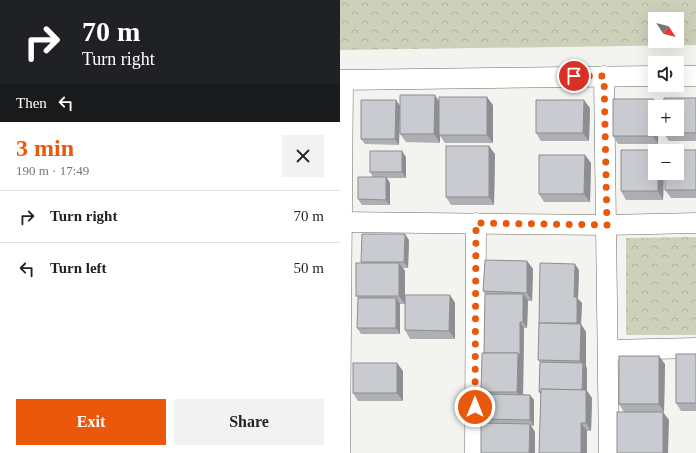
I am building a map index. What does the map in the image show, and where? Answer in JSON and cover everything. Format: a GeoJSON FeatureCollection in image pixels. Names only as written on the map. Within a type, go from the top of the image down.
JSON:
{"type":"FeatureCollection","features":[{"type":"Feature","properties":{"kind":"street"},"geometry":{"type":"LineString","coordinates":[[604,76],[609,453]]}},
{"type":"Feature","properties":{"kind":"street"},"geometry":{"type":"LineString","coordinates":[[340,453],[342,222],[341,80],[648,76]]}},
{"type":"Feature","properties":{"kind":"street"},"geometry":{"type":"LineString","coordinates":[[684,76],[696,76]]}},
{"type":"Feature","properties":{"kind":"street"},"geometry":{"type":"LineString","coordinates":[[342,222],[607,225],[696,223]]}},
{"type":"Feature","properties":{"kind":"street"},"geometry":{"type":"LineString","coordinates":[[475,453],[476,223]]}},
{"type":"Feature","properties":{"kind":"street"},"geometry":{"type":"LineString","coordinates":[[608,350],[696,348]]}},
{"type":"Feature","properties":{"kind":"green space"},"geometry":{"type":"Polygon","coordinates":[[[340,0],[696,0],[696,45],[684,45],[684,12],[648,12],[648,46],[340,50],[340,0]]]}},
{"type":"Feature","properties":{"kind":"green space"},"geometry":{"type":"Polygon","coordinates":[[[696,237],[696,335],[626,335],[626,238],[696,237]]]}},
{"type":"Feature","properties":{"kind":"building"},"geometry":{"type":"Polygon","coordinates":[[[400,95],[435,95],[434,134],[400,134],[400,95]]]}},
{"type":"Feature","properties":{"kind":"building"},"geometry":{"type":"Polygon","coordinates":[[[439,97],[487,97],[487,135],[439,135],[439,97]]]}},
{"type":"Feature","properties":{"kind":"building"},"geometry":{"type":"Polygon","coordinates":[[[664,98],[696,98],[696,133],[684,133],[684,100],[664,100],[664,98]]]}},
{"type":"Feature","properties":{"kind":"building"},"geometry":{"type":"Polygon","coordinates":[[[613,99],[653,99],[648,100],[648,136],[613,136],[613,99]]]}},
{"type":"Feature","properties":{"kind":"building"},"geometry":{"type":"Polygon","coordinates":[[[361,100],[396,100],[395,139],[361,139],[361,100]]]}},
{"type":"Feature","properties":{"kind":"building"},"geometry":{"type":"Polygon","coordinates":[[[536,100],[584,100],[583,133],[536,133],[536,100]]]}},
{"type":"Feature","properties":{"kind":"building"},"geometry":{"type":"Polygon","coordinates":[[[446,146],[489,146],[489,197],[446,197],[446,146]]]}},
{"type":"Feature","properties":{"kind":"building"},"geometry":{"type":"Polygon","coordinates":[[[621,150],[648,150],[648,180],[658,180],[658,191],[621,191],[621,150]]]}},
{"type":"Feature","properties":{"kind":"building"},"geometry":{"type":"Polygon","coordinates":[[[684,150],[696,150],[696,190],[665,190],[665,180],[684,180],[684,150]]]}},
{"type":"Feature","properties":{"kind":"building"},"geometry":{"type":"Polygon","coordinates":[[[370,151],[402,151],[402,172],[370,172],[370,151]]]}},
{"type":"Feature","properties":{"kind":"building"},"geometry":{"type":"Polygon","coordinates":[[[539,155],[585,155],[584,194],[539,194],[539,155]]]}},
{"type":"Feature","properties":{"kind":"building"},"geometry":{"type":"Polygon","coordinates":[[[358,177],[386,177],[386,200],[358,199],[358,177]]]}},
{"type":"Feature","properties":{"kind":"building"},"geometry":{"type":"Polygon","coordinates":[[[362,234],[405,234],[404,262],[361,262],[362,234]]]}},
{"type":"Feature","properties":{"kind":"building"},"geometry":{"type":"Polygon","coordinates":[[[485,260],[527,261],[527,293],[483,291],[485,260]]]}},
{"type":"Feature","properties":{"kind":"building"},"geometry":{"type":"Polygon","coordinates":[[[356,263],[399,263],[399,296],[356,296],[356,263]]]}},
{"type":"Feature","properties":{"kind":"building"},"geometry":{"type":"Polygon","coordinates":[[[540,263],[575,264],[574,297],[577,297],[577,323],[539,323],[540,263]]]}},
{"type":"Feature","properties":{"kind":"building"},"geometry":{"type":"Polygon","coordinates":[[[485,294],[523,294],[523,322],[520,322],[520,355],[518,353],[484,353],[485,294]]]}},
{"type":"Feature","properties":{"kind":"building"},"geometry":{"type":"Polygon","coordinates":[[[405,295],[450,295],[449,331],[405,330],[405,295]]]}},
{"type":"Feature","properties":{"kind":"building"},"geometry":{"type":"Polygon","coordinates":[[[358,298],[396,298],[396,328],[357,328],[358,298]]]}},
{"type":"Feature","properties":{"kind":"building"},"geometry":{"type":"Polygon","coordinates":[[[539,323],[581,324],[580,361],[538,360],[539,323]]]}},
{"type":"Feature","properties":{"kind":"building"},"geometry":{"type":"Polygon","coordinates":[[[482,353],[518,353],[517,392],[481,392],[482,353]]]}},
{"type":"Feature","properties":{"kind":"building"},"geometry":{"type":"Polygon","coordinates":[[[676,354],[696,354],[696,403],[676,403],[676,354]]]}},
{"type":"Feature","properties":{"kind":"building"},"geometry":{"type":"Polygon","coordinates":[[[619,356],[659,356],[659,404],[619,404],[619,356]]]}},
{"type":"Feature","properties":{"kind":"building"},"geometry":{"type":"Polygon","coordinates":[[[540,362],[583,363],[582,390],[541,389],[541,392],[539,392],[540,362]]]}},
{"type":"Feature","properties":{"kind":"building"},"geometry":{"type":"Polygon","coordinates":[[[353,363],[397,363],[397,393],[353,393],[353,363]]]}},
{"type":"Feature","properties":{"kind":"building"},"geometry":{"type":"Polygon","coordinates":[[[541,389],[586,390],[586,423],[581,423],[581,453],[539,453],[541,389]]]}},
{"type":"Feature","properties":{"kind":"building"},"geometry":{"type":"Polygon","coordinates":[[[483,394],[530,395],[530,420],[482,419],[483,394]]]}},
{"type":"Feature","properties":{"kind":"building"},"geometry":{"type":"Polygon","coordinates":[[[617,412],[663,412],[663,453],[617,453],[617,412]]]}},
{"type":"Feature","properties":{"kind":"building"},"geometry":{"type":"Polygon","coordinates":[[[481,423],[530,424],[529,453],[481,453],[481,423]]]}},
{"type":"Feature","properties":{"kind":"route"},"geometry":{"type":"LineString","coordinates":[[475,407],[476,223],[607,225],[604,76],[574,76]]}}]}
